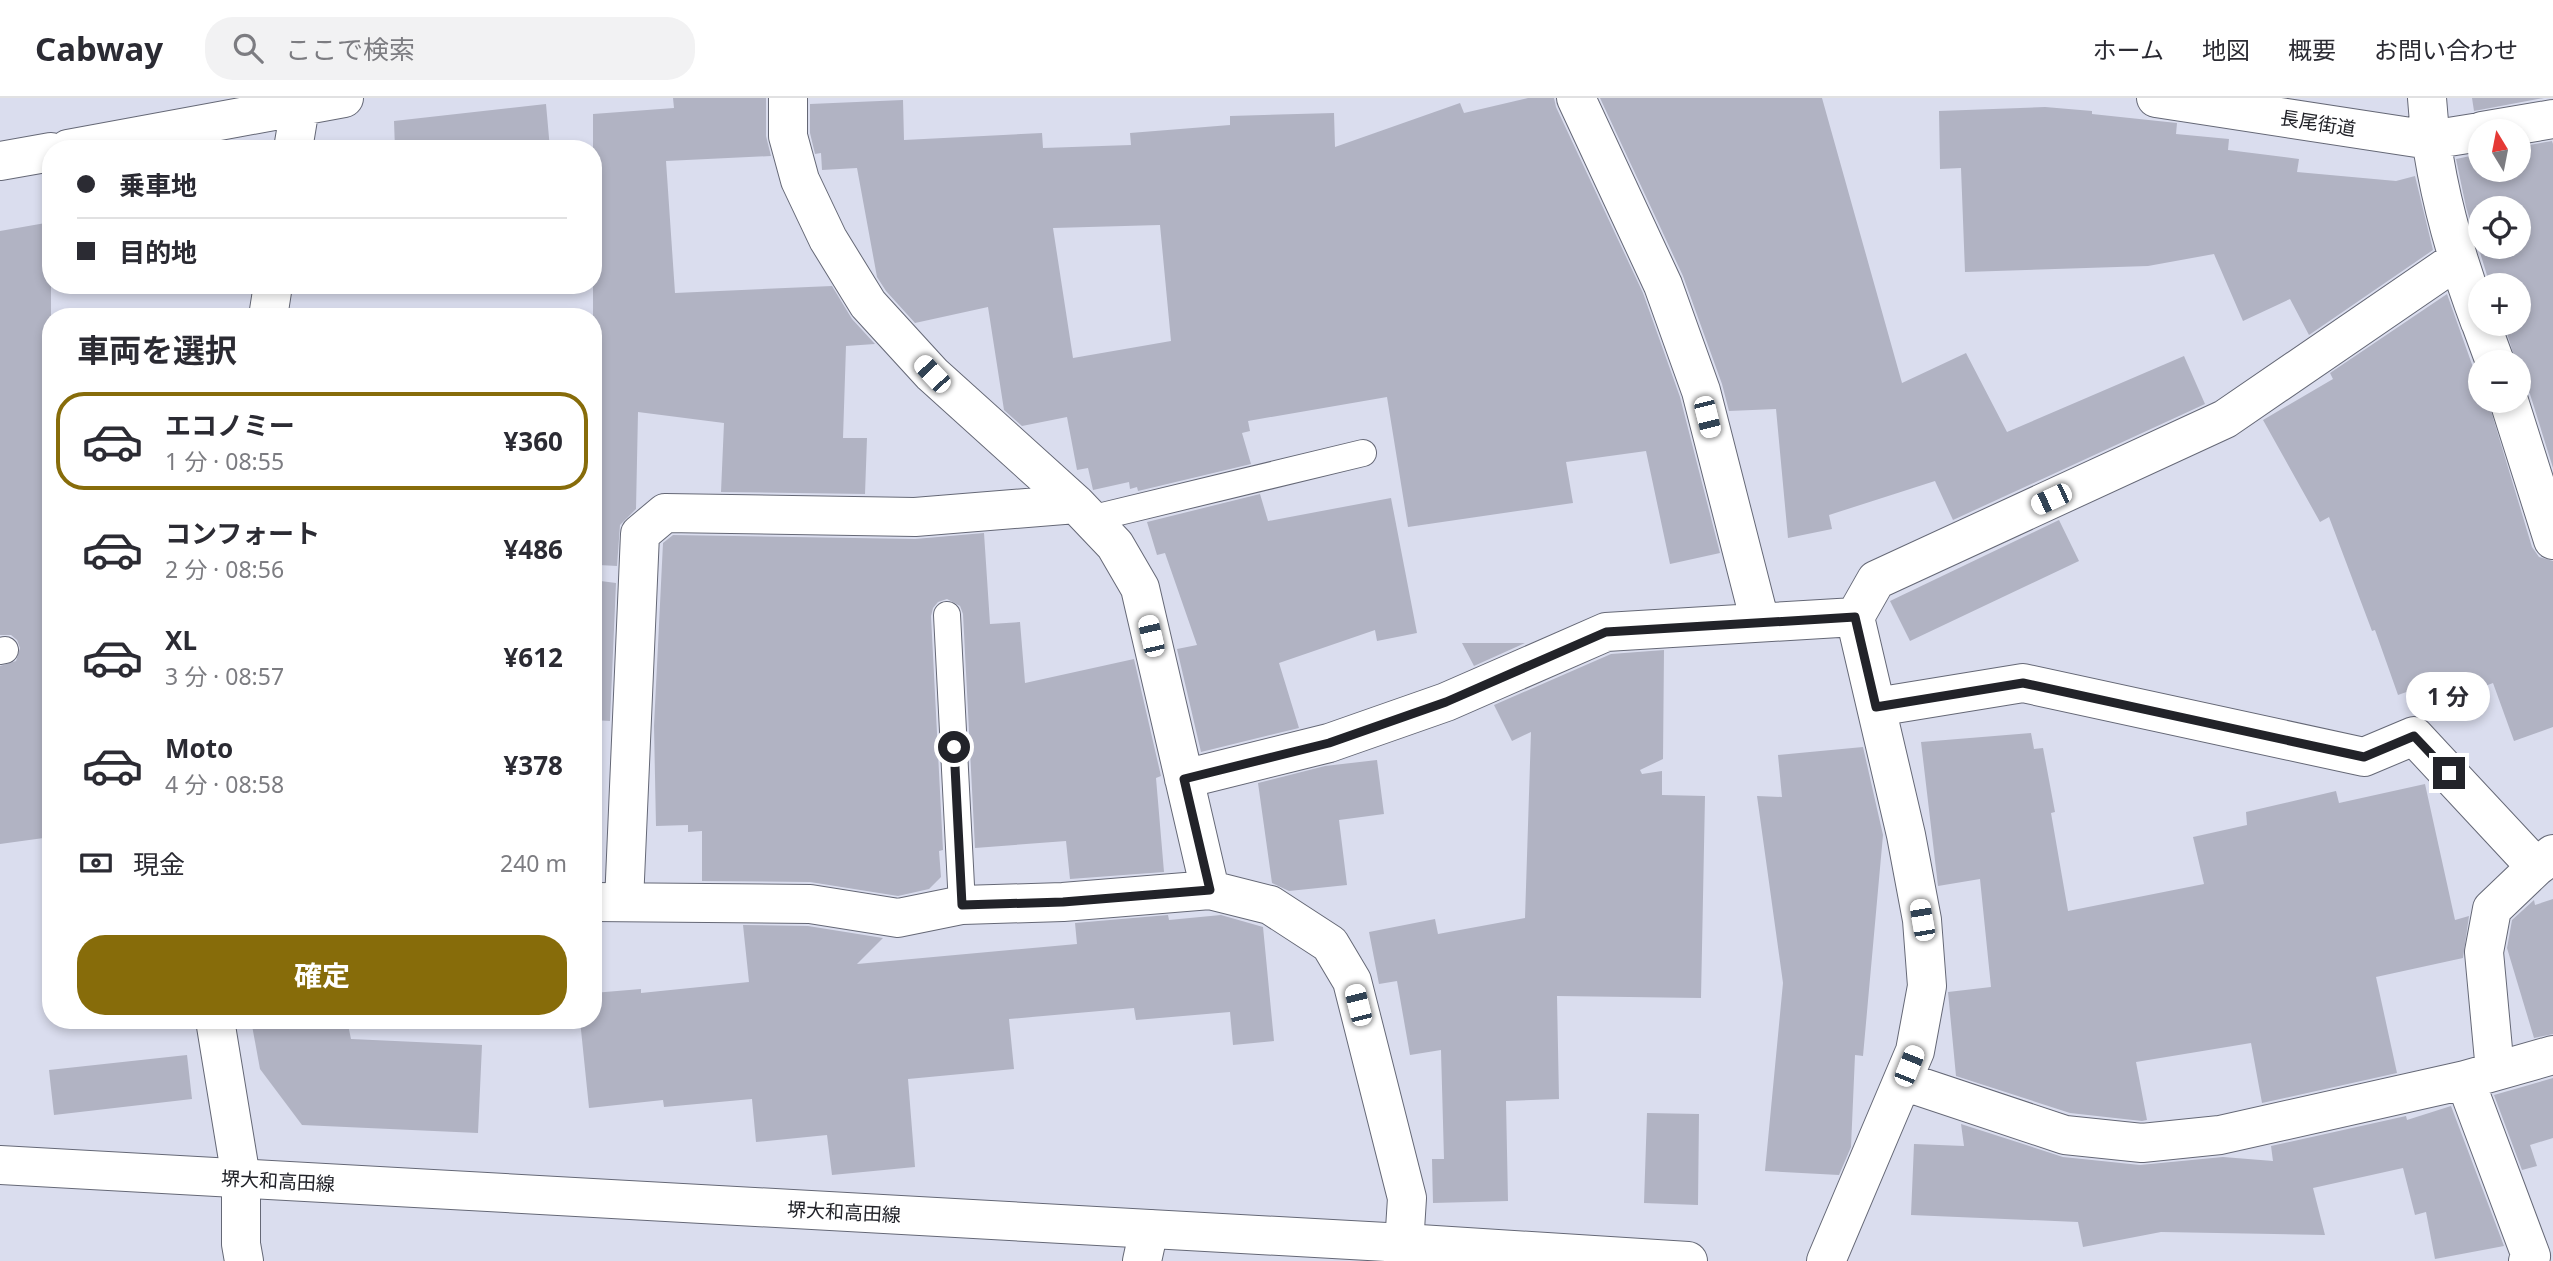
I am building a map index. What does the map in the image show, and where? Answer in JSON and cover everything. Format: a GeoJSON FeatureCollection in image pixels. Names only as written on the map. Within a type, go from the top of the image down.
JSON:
{"type":"FeatureCollection","features":[{"type":"Feature","properties":{"kind":"street"},"geometry":{"type":"LineString","coordinates":[[118,140],[344,98]]}},
{"type":"Feature","properties":{"kind":"street"},"geometry":{"type":"LineString","coordinates":[[788,98],[788,136],[800,180],[828,239],[868,304],[932,374],[1083,512],[1115,545],[1140,588],[1210,890]]}},
{"type":"Feature","properties":{"kind":"street"},"geometry":{"type":"LineString","coordinates":[[1576,98],[1662,285],[1701,391],[1760,622]]}},
{"type":"Feature","properties":{"kind":"street","name":"長尾街道"},"geometry":{"type":"LineString","coordinates":[[2156,98],[2430,140],[2468,133]]}},
{"type":"Feature","properties":{"kind":"street"},"geometry":{"type":"LineString","coordinates":[[2427,98],[2430,140],[2457,260],[2468,290]]}},
{"type":"Feature","properties":{"kind":"street"},"geometry":{"type":"LineString","coordinates":[[294,140],[300,107]]}},
{"type":"Feature","properties":{"kind":"street","name":"長尾街道"},"geometry":{"type":"LineString","coordinates":[[2531,123],[2553,119]]}},
{"type":"Feature","properties":{"kind":"street"},"geometry":{"type":"LineString","coordinates":[[0,161],[42,154]]}},
{"type":"Feature","properties":{"kind":"street"},"geometry":{"type":"LineString","coordinates":[[1826,1261],[1915,1051],[1927,986],[1922,920],[1906,835],[1855,617],[1876,580],[2225,419],[2457,260]]}},
{"type":"Feature","properties":{"kind":"street"},"geometry":{"type":"LineString","coordinates":[[2513,413],[2553,540]]}},
{"type":"Feature","properties":{"kind":"street"},"geometry":{"type":"LineString","coordinates":[[1083,512],[915,517],[665,513],[640,534],[609,902],[810,904],[898,918],[962,905],[1063,902],[1210,890],[1270,905],[1330,944],[1352,981],[1406,1198],[1404,1252]]}},
{"type":"Feature","properties":{"kind":"street"},"geometry":{"type":"LineString","coordinates":[[1184,779],[1329,743],[1433,707],[1606,632],[1855,617]]}},
{"type":"Feature","properties":{"kind":"street"},"geometry":{"type":"LineString","coordinates":[[1876,707],[2023,683],[2364,757],[2414,736],[2544,861],[2492,909],[2484,952],[2480,1076],[2537,1254]]}},
{"type":"Feature","properties":{"kind":"street"},"geometry":{"type":"LineString","coordinates":[[216,1029],[241,1178],[241,1244],[244,1261]]}},
{"type":"Feature","properties":{"kind":"street"},"geometry":{"type":"LineString","coordinates":[[1903,1081],[2065,1135],[2142,1143],[2220,1135],[2480,1076],[2553,1055]]}},
{"type":"Feature","properties":{"kind":"street","name":"堺大和高田線"},"geometry":{"type":"LineString","coordinates":[[0,1165],[241,1178],[1145,1245],[1688,1261]]}},
{"type":"Feature","properties":{"kind":"lane"},"geometry":{"type":"LineString","coordinates":[[1083,512],[1363,453]]}},
{"type":"Feature","properties":{"kind":"lane"},"geometry":{"type":"LineString","coordinates":[[947,615],[962,905]]}},
{"type":"Feature","properties":{"kind":"building"},"geometry":{"type":"Polygon","coordinates":[[[673,98],[766,98],[766,136],[771,156],[666,161],[675,293],[832,286],[852,319],[875,344],[846,346],[843,438],[867,438],[865,494],[721,492],[724,423],[638,412],[636,509],[620,525],[617,566],[602,565],[602,308],[593,308],[593,294],[602,294],[602,140],[593,140],[593,114],[674,108],[673,98]]]}},
{"type":"Feature","properties":{"kind":"building"},"geometry":{"type":"Polygon","coordinates":[[[1528,98],[1554,98],[1643,293],[1680,397],[1720,553],[1670,564],[1646,451],[1566,462],[1573,503],[1408,527],[1387,397],[1248,421],[1250,431],[1242,433],[1251,464],[1138,491],[1137,487],[1130,489],[1129,482],[1093,490],[1088,468],[1077,470],[1067,417],[1022,426],[1004,410],[988,307],[915,323],[886,291],[877,277],[857,168],[822,170],[821,153],[815,154],[810,133],[810,104],[903,100],[904,140],[1042,133],[1043,148],[1131,145],[1130,133],[1230,125],[1230,116],[1334,113],[1335,147],[1460,103],[1464,113],[1528,98]],[[1160,225],[1053,228],[1073,358],[1171,341],[1160,225]]]}},
{"type":"Feature","properties":{"kind":"building"},"geometry":{"type":"Polygon","coordinates":[[[1600,98],[1822,98],[1902,383],[1966,353],[2007,432],[2184,356],[2205,404],[1953,520],[1935,481],[1829,515],[1832,529],[1788,538],[1776,409],[1729,411],[1683,276],[1600,98]]]}},
{"type":"Feature","properties":{"kind":"building"},"geometry":{"type":"Polygon","coordinates":[[[2472,98],[2544,98],[2474,111],[2472,98]]]}},
{"type":"Feature","properties":{"kind":"building"},"geometry":{"type":"Polygon","coordinates":[[[546,104],[549,140],[395,140],[394,121],[546,104]]]}},
{"type":"Feature","properties":{"kind":"building"},"geometry":{"type":"Polygon","coordinates":[[[2045,107],[2177,123],[2176,134],[2229,139],[2228,150],[2299,159],[2297,172],[2396,181],[2415,176],[2433,250],[2309,335],[2290,299],[2243,321],[2214,254],[2148,266],[1965,272],[1961,168],[1940,169],[1939,111],[2045,107]]]}},
{"type":"Feature","properties":{"kind":"building"},"geometry":{"type":"Polygon","coordinates":[[[2552,141],[2553,144],[2553,468],[2531,397],[2531,350],[2512,350],[2508,336],[2531,336],[2531,273],[2486,273],[2482,259],[2531,259],[2531,196],[2468,196],[2468,214],[2456,159],[2468,156],[2468,182],[2531,182],[2531,145],[2552,141]]]}},
{"type":"Feature","properties":{"kind":"building"},"geometry":{"type":"Polygon","coordinates":[[[42,224],[42,294],[51,294],[51,308],[42,308],[42,838],[0,844],[0,666],[16,661],[20,648],[11,635],[0,635],[0,231],[42,224]]]}},
{"type":"Feature","properties":{"kind":"building"},"geometry":{"type":"Polygon","coordinates":[[[2447,294],[2468,353],[2468,413],[2492,413],[2532,547],[2539,557],[2553,561],[2553,727],[2514,741],[2493,683],[2422,710],[2415,689],[2398,695],[2329,517],[2320,522],[2263,420],[2333,379],[2330,373],[2447,294]]]}},
{"type":"Feature","properties":{"kind":"building"},"geometry":{"type":"Polygon","coordinates":[[[1260,494],[1268,521],[1391,498],[1417,633],[1377,641],[1375,630],[1279,663],[1299,728],[1201,752],[1177,649],[1197,645],[1165,553],[1157,555],[1147,522],[1260,494]]]}},
{"type":"Feature","properties":{"kind":"building"},"geometry":{"type":"Polygon","coordinates":[[[2059,520],[2079,561],[1910,641],[1890,601],[2059,520]]]}},
{"type":"Feature","properties":{"kind":"building"},"geometry":{"type":"Polygon","coordinates":[[[984,533],[990,624],[1020,622],[1025,683],[1134,659],[1161,776],[1156,778],[1164,872],[1070,879],[1066,841],[975,848],[963,614],[960,606],[947,599],[938,602],[931,616],[943,850],[939,851],[941,877],[929,889],[898,896],[810,882],[702,881],[702,831],[688,832],[688,825],[656,826],[654,726],[663,543],[673,535],[915,539],[984,533]]]}},
{"type":"Feature","properties":{"kind":"building"},"geometry":{"type":"Polygon","coordinates":[[[602,581],[616,583],[610,721],[602,721],[602,581]]]}},
{"type":"Feature","properties":{"kind":"building"},"geometry":{"type":"Polygon","coordinates":[[[1462,643],[1525,643],[1474,666],[1462,643]]]}},
{"type":"Feature","properties":{"kind":"building"},"geometry":{"type":"Polygon","coordinates":[[[1664,650],[1663,759],[1640,770],[1642,774],[1662,771],[1662,795],[1705,796],[1701,998],[1557,996],[1559,1099],[1506,1101],[1508,1201],[1433,1203],[1432,1159],[1444,1159],[1441,1050],[1410,1055],[1397,981],[1379,984],[1369,932],[1435,919],[1438,934],[1525,918],[1531,732],[1512,741],[1494,705],[1611,654],[1664,650]]]}},
{"type":"Feature","properties":{"kind":"building"},"geometry":{"type":"Polygon","coordinates":[[[2031,733],[2034,749],[2043,748],[2055,812],[2051,813],[2068,911],[2204,884],[2193,837],[2247,825],[2246,812],[2336,791],[2339,803],[2425,784],[2455,920],[2469,916],[2463,958],[2376,977],[2397,1073],[2262,1103],[2251,1043],[2136,1062],[2147,1120],[2142,1121],[2070,1113],[1956,1076],[1948,992],[1991,987],[1980,879],[1938,886],[1921,742],[2031,733]]]}},
{"type":"Feature","properties":{"kind":"building"},"geometry":{"type":"Polygon","coordinates":[[[1863,747],[1883,835],[1863,1056],[1855,1055],[1851,1147],[1839,1175],[1765,1171],[1783,983],[1757,796],[1782,797],[1778,755],[1863,747]]]}},
{"type":"Feature","properties":{"kind":"building"},"geometry":{"type":"Polygon","coordinates":[[[1377,760],[1384,814],[1339,820],[1347,885],[1289,891],[1272,883],[1258,783],[1325,766],[1377,760]]]}},
{"type":"Feature","properties":{"kind":"building"},"geometry":{"type":"Polygon","coordinates":[[[2553,899],[2553,1034],[2534,1038],[2507,948],[2512,920],[2534,900],[2535,905],[2553,899]]]}},
{"type":"Feature","properties":{"kind":"building"},"geometry":{"type":"Polygon","coordinates":[[[1168,915],[1169,920],[1221,915],[1263,927],[1274,1041],[1233,1045],[1230,1012],[1136,1020],[1134,1008],[1009,1019],[1014,1069],[908,1079],[915,1167],[832,1175],[827,1135],[756,1142],[752,1099],[664,1107],[663,1100],[589,1108],[581,1029],[602,1029],[602,992],[641,989],[641,993],[749,982],[743,925],[808,926],[883,938],[857,964],[1077,944],[1075,923],[1168,915]]]}},
{"type":"Feature","properties":{"kind":"building"},"geometry":{"type":"Polygon","coordinates":[[[253,1029],[349,1029],[351,1039],[482,1045],[478,1133],[302,1125],[260,1069],[253,1029]]]}},
{"type":"Feature","properties":{"kind":"building"},"geometry":{"type":"Polygon","coordinates":[[[187,1055],[192,1099],[54,1115],[49,1070],[187,1055]]]}},
{"type":"Feature","properties":{"kind":"building"},"geometry":{"type":"Polygon","coordinates":[[[2553,1078],[2553,1138],[2530,1145],[2537,1166],[2522,1170],[2494,1095],[2553,1078]]]}},
{"type":"Feature","properties":{"kind":"building"},"geometry":{"type":"Polygon","coordinates":[[[2451,1106],[2504,1246],[2435,1259],[2426,1212],[2415,1215],[2403,1168],[2313,1188],[2325,1235],[2161,1232],[2083,1247],[2078,1222],[1911,1215],[1914,1144],[1964,1146],[1961,1124],[2063,1157],[2140,1165],[2223,1157],[2273,1161],[2271,1146],[2406,1116],[2407,1120],[2451,1106]]]}},
{"type":"Feature","properties":{"kind":"building"},"geometry":{"type":"Polygon","coordinates":[[[1647,1113],[1699,1114],[1698,1205],[1644,1203],[1647,1113]]]}},
{"type":"Feature","properties":{"kind":"route"},"geometry":{"type":"LineString","coordinates":[[954,747],[962,905],[1063,902],[1210,890],[1184,779],[1329,743],[1446,702],[1606,632],[1855,617],[1876,707],[2023,683],[2364,757],[2414,736],[2449,773]]}}]}
